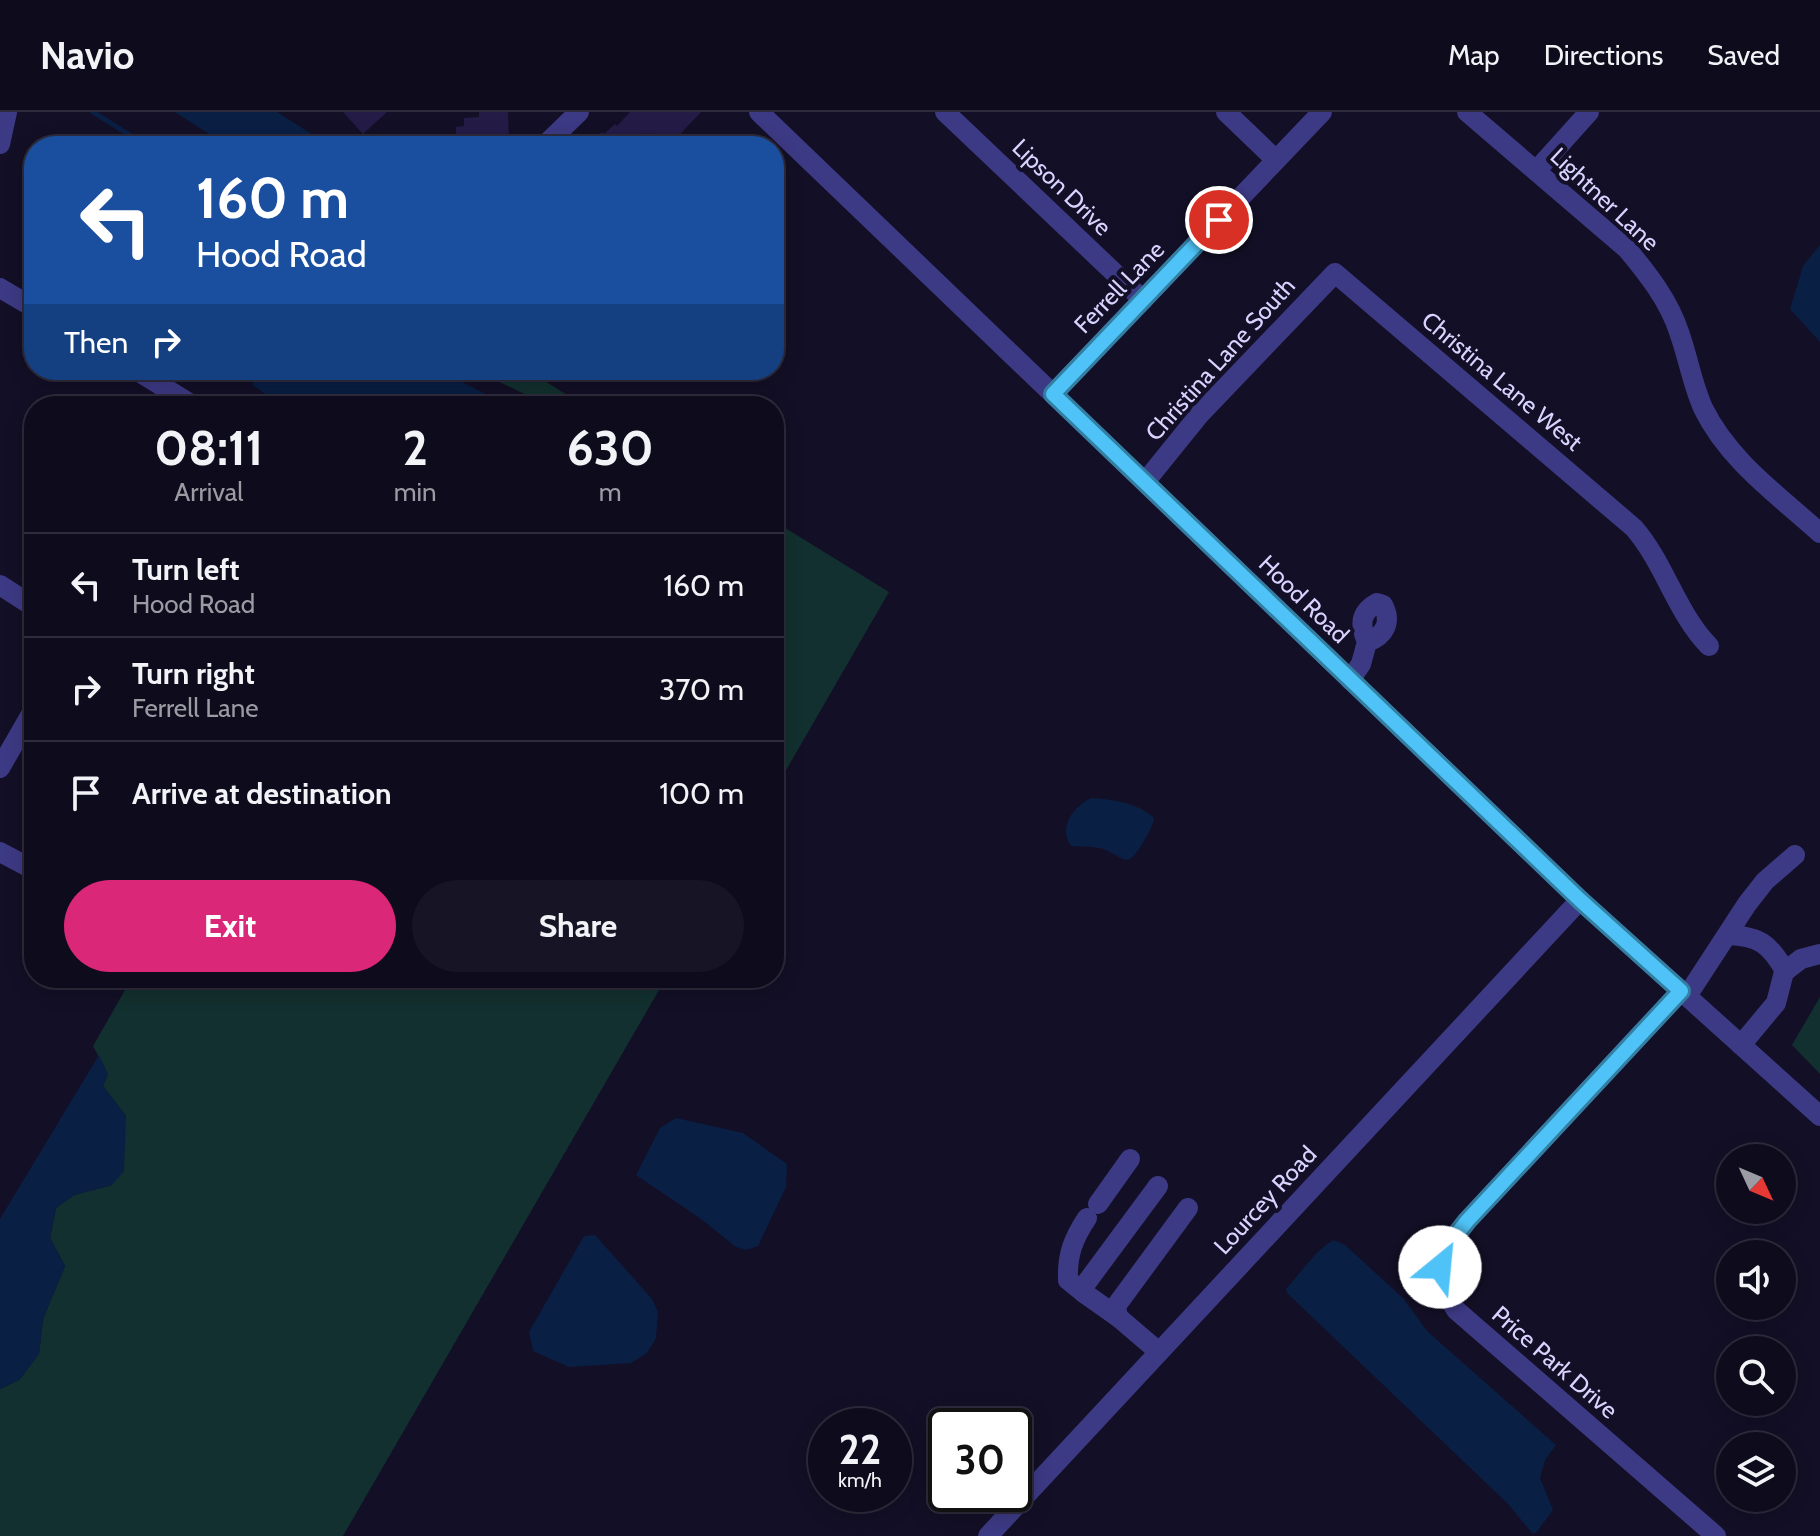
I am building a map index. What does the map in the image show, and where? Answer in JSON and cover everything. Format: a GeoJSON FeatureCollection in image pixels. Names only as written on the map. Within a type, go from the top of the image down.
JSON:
{"type":"FeatureCollection","features":[{"type":"Feature","properties":{"kind":"street"},"geometry":{"type":"LineString","coordinates":[[0,144],[7,112]]}},
{"type":"Feature","properties":{"kind":"street"},"geometry":{"type":"LineString","coordinates":[[554,136],[579,112]]}},
{"type":"Feature","properties":{"kind":"street","name":"Hood Road"},"geometry":{"type":"LineString","coordinates":[[759,112],[1580,900],[1820,1116]]}},
{"type":"Feature","properties":{"kind":"street","name":"Lipson Drive"},"geometry":{"type":"LineString","coordinates":[[945,112],[1143,300]]}},
{"type":"Feature","properties":{"kind":"street"},"geometry":{"type":"LineString","coordinates":[[1226,112],[1276,160]]}},
{"type":"Feature","properties":{"kind":"street","name":"Ferrell Lane"},"geometry":{"type":"LineString","coordinates":[[1053,394],[1322,112]]}},
{"type":"Feature","properties":{"kind":"street","name":"Lightner Lane"},"geometry":{"type":"LineString","coordinates":[[1467,112],[1627,249],[1642,267],[1674,319],[1704,409],[1724,442],[1737,459],[1820,533]]}},
{"type":"Feature","properties":{"kind":"street"},"geometry":{"type":"LineString","coordinates":[[1536,171],[1589,112]]}},
{"type":"Feature","properties":{"kind":"street","name":"Christina Lane South"},"geometry":{"type":"LineString","coordinates":[[1145,482],[1200,414],[1335,273]]}},
{"type":"Feature","properties":{"kind":"street","name":"Christina Lane West"},"geometry":{"type":"LineString","coordinates":[[1335,273],[1634,528],[1659,563],[1684,615],[1709,646]]}},
{"type":"Feature","properties":{"kind":"street"},"geometry":{"type":"LineString","coordinates":[[0,288],[24,302]]}},
{"type":"Feature","properties":{"kind":"street"},"geometry":{"type":"LineString","coordinates":[[151,380],[177,396]]}},
{"type":"Feature","properties":{"kind":"street"},"geometry":{"type":"LineString","coordinates":[[156,396],[159,385]]}},
{"type":"Feature","properties":{"kind":"street"},"geometry":{"type":"LineString","coordinates":[[0,585],[24,596]]}},
{"type":"Feature","properties":{"kind":"street"},"geometry":{"type":"LineString","coordinates":[[1350,680],[1361,664],[1367,642]]}},
{"type":"Feature","properties":{"kind":"street"},"geometry":{"type":"LineString","coordinates":[[0,768],[24,726]]}},
{"type":"Feature","properties":{"kind":"street"},"geometry":{"type":"LineString","coordinates":[[0,852],[24,859]]}},
{"type":"Feature","properties":{"kind":"street"},"geometry":{"type":"LineString","coordinates":[[1684,994],[1765,881],[1795,855]]}},
{"type":"Feature","properties":{"kind":"street","name":"Lourcey Road"},"geometry":{"type":"LineString","coordinates":[[988,1536],[1580,900]]}},
{"type":"Feature","properties":{"kind":"street"},"geometry":{"type":"LineString","coordinates":[[1728,935],[1750,936],[1762,943],[1776,955],[1785,971]]}},
{"type":"Feature","properties":{"kind":"street"},"geometry":{"type":"LineString","coordinates":[[1741,1045],[1776,1003],[1785,971],[1801,959],[1820,954]]}},
{"type":"Feature","properties":{"kind":"street","name":"Price Park Drive"},"geometry":{"type":"LineString","coordinates":[[1684,994],[1467,1221],[1446,1248],[1440,1267],[1443,1288],[1456,1310],[1716,1536]]}},
{"type":"Feature","properties":{"kind":"street"},"geometry":{"type":"LineString","coordinates":[[1130,1159],[1075,1236],[1067,1259],[1068,1280],[1159,1352]]}},
{"type":"Feature","properties":{"kind":"street"},"geometry":{"type":"LineString","coordinates":[[1084,1293],[1084,1286],[1158,1186]]}},
{"type":"Feature","properties":{"kind":"street"},"geometry":{"type":"LineString","coordinates":[[1118,1317],[1116,1306],[1188,1208]]}},
{"type":"Feature","properties":{"kind":"green space"},"geometry":{"type":"Polygon","coordinates":[[[496,380],[543,380],[569,396],[528,396],[496,380]]]}},
{"type":"Feature","properties":{"kind":"green space"},"geometry":{"type":"Polygon","coordinates":[[[784,527],[889,592],[784,774],[784,527]]]}},
{"type":"Feature","properties":{"kind":"green space"},"geometry":{"type":"Polygon","coordinates":[[[126,988],[660,988],[343,1536],[0,1536],[0,1389],[19,1380],[39,1354],[43,1319],[65,1266],[50,1238],[56,1208],[74,1195],[112,1185],[126,1116],[103,1086],[108,1074],[93,1046],[126,988]]]}},
{"type":"Feature","properties":{"kind":"green space"},"geometry":{"type":"Polygon","coordinates":[[[1820,997],[1820,1074],[1792,1045],[1820,997]]]}},
{"type":"Feature","properties":{"kind":"water"},"geometry":{"type":"Polygon","coordinates":[[[175,112],[277,112],[315,136],[212,136],[175,112]]]}},
{"type":"Feature","properties":{"kind":"water"},"geometry":{"type":"Polygon","coordinates":[[[1820,245],[1820,342],[1790,309],[1803,266],[1820,245]]]}},
{"type":"Feature","properties":{"kind":"water"},"geometry":{"type":"Polygon","coordinates":[[[252,380],[459,380],[489,396],[268,396],[254,386],[252,380]]]}},
{"type":"Feature","properties":{"kind":"water"},"geometry":{"type":"Polygon","coordinates":[[[1091,798],[1133,805],[1154,818],[1144,841],[1129,859],[1099,848],[1071,846],[1066,832],[1069,818],[1091,798]]]}},
{"type":"Feature","properties":{"kind":"water"},"geometry":{"type":"Polygon","coordinates":[[[99,1055],[108,1074],[103,1086],[126,1116],[124,1171],[112,1185],[74,1195],[56,1208],[50,1238],[65,1266],[43,1319],[39,1354],[19,1380],[0,1389],[0,1219],[99,1055]]]}},
{"type":"Feature","properties":{"kind":"water"},"geometry":{"type":"Polygon","coordinates":[[[676,1118],[743,1133],[787,1164],[786,1187],[758,1246],[746,1250],[736,1247],[636,1175],[660,1128],[676,1118]]]}},
{"type":"Feature","properties":{"kind":"water"},"geometry":{"type":"Polygon","coordinates":[[[595,1235],[652,1299],[658,1312],[656,1338],[647,1353],[631,1363],[569,1367],[533,1351],[529,1332],[584,1236],[595,1235]]]}},
{"type":"Feature","properties":{"kind":"water"},"geometry":{"type":"Polygon","coordinates":[[[1334,1240],[1345,1245],[1404,1299],[1427,1331],[1556,1445],[1545,1460],[1540,1478],[1553,1510],[1536,1533],[1532,1533],[1508,1504],[1287,1293],[1286,1289],[1309,1262],[1334,1240]]]}},
{"type":"Feature","properties":{"kind":"building"},"geometry":{"type":"Polygon","coordinates":[[[343,112],[387,112],[363,134],[343,112]]]}},
{"type":"Feature","properties":{"kind":"building"},"geometry":{"type":"Polygon","coordinates":[[[479,112],[508,112],[509,136],[456,136],[456,127],[464,126],[464,118],[479,117],[479,112]]]}},
{"type":"Feature","properties":{"kind":"building"},"geometry":{"type":"Polygon","coordinates":[[[630,112],[701,112],[678,136],[652,136],[648,133],[645,136],[598,136],[615,124],[617,126],[630,112]]]}},
{"type":"Feature","properties":{"kind":"waterway"},"geometry":{"type":"LineString","coordinates":[[93,112],[131,136]]}},
{"type":"Feature","properties":{"kind":"route"},"geometry":{"type":"LineString","coordinates":[[1219,220],[1053,394],[1580,900],[1681,991],[1467,1221],[1446,1248],[1440,1267]]}}]}
